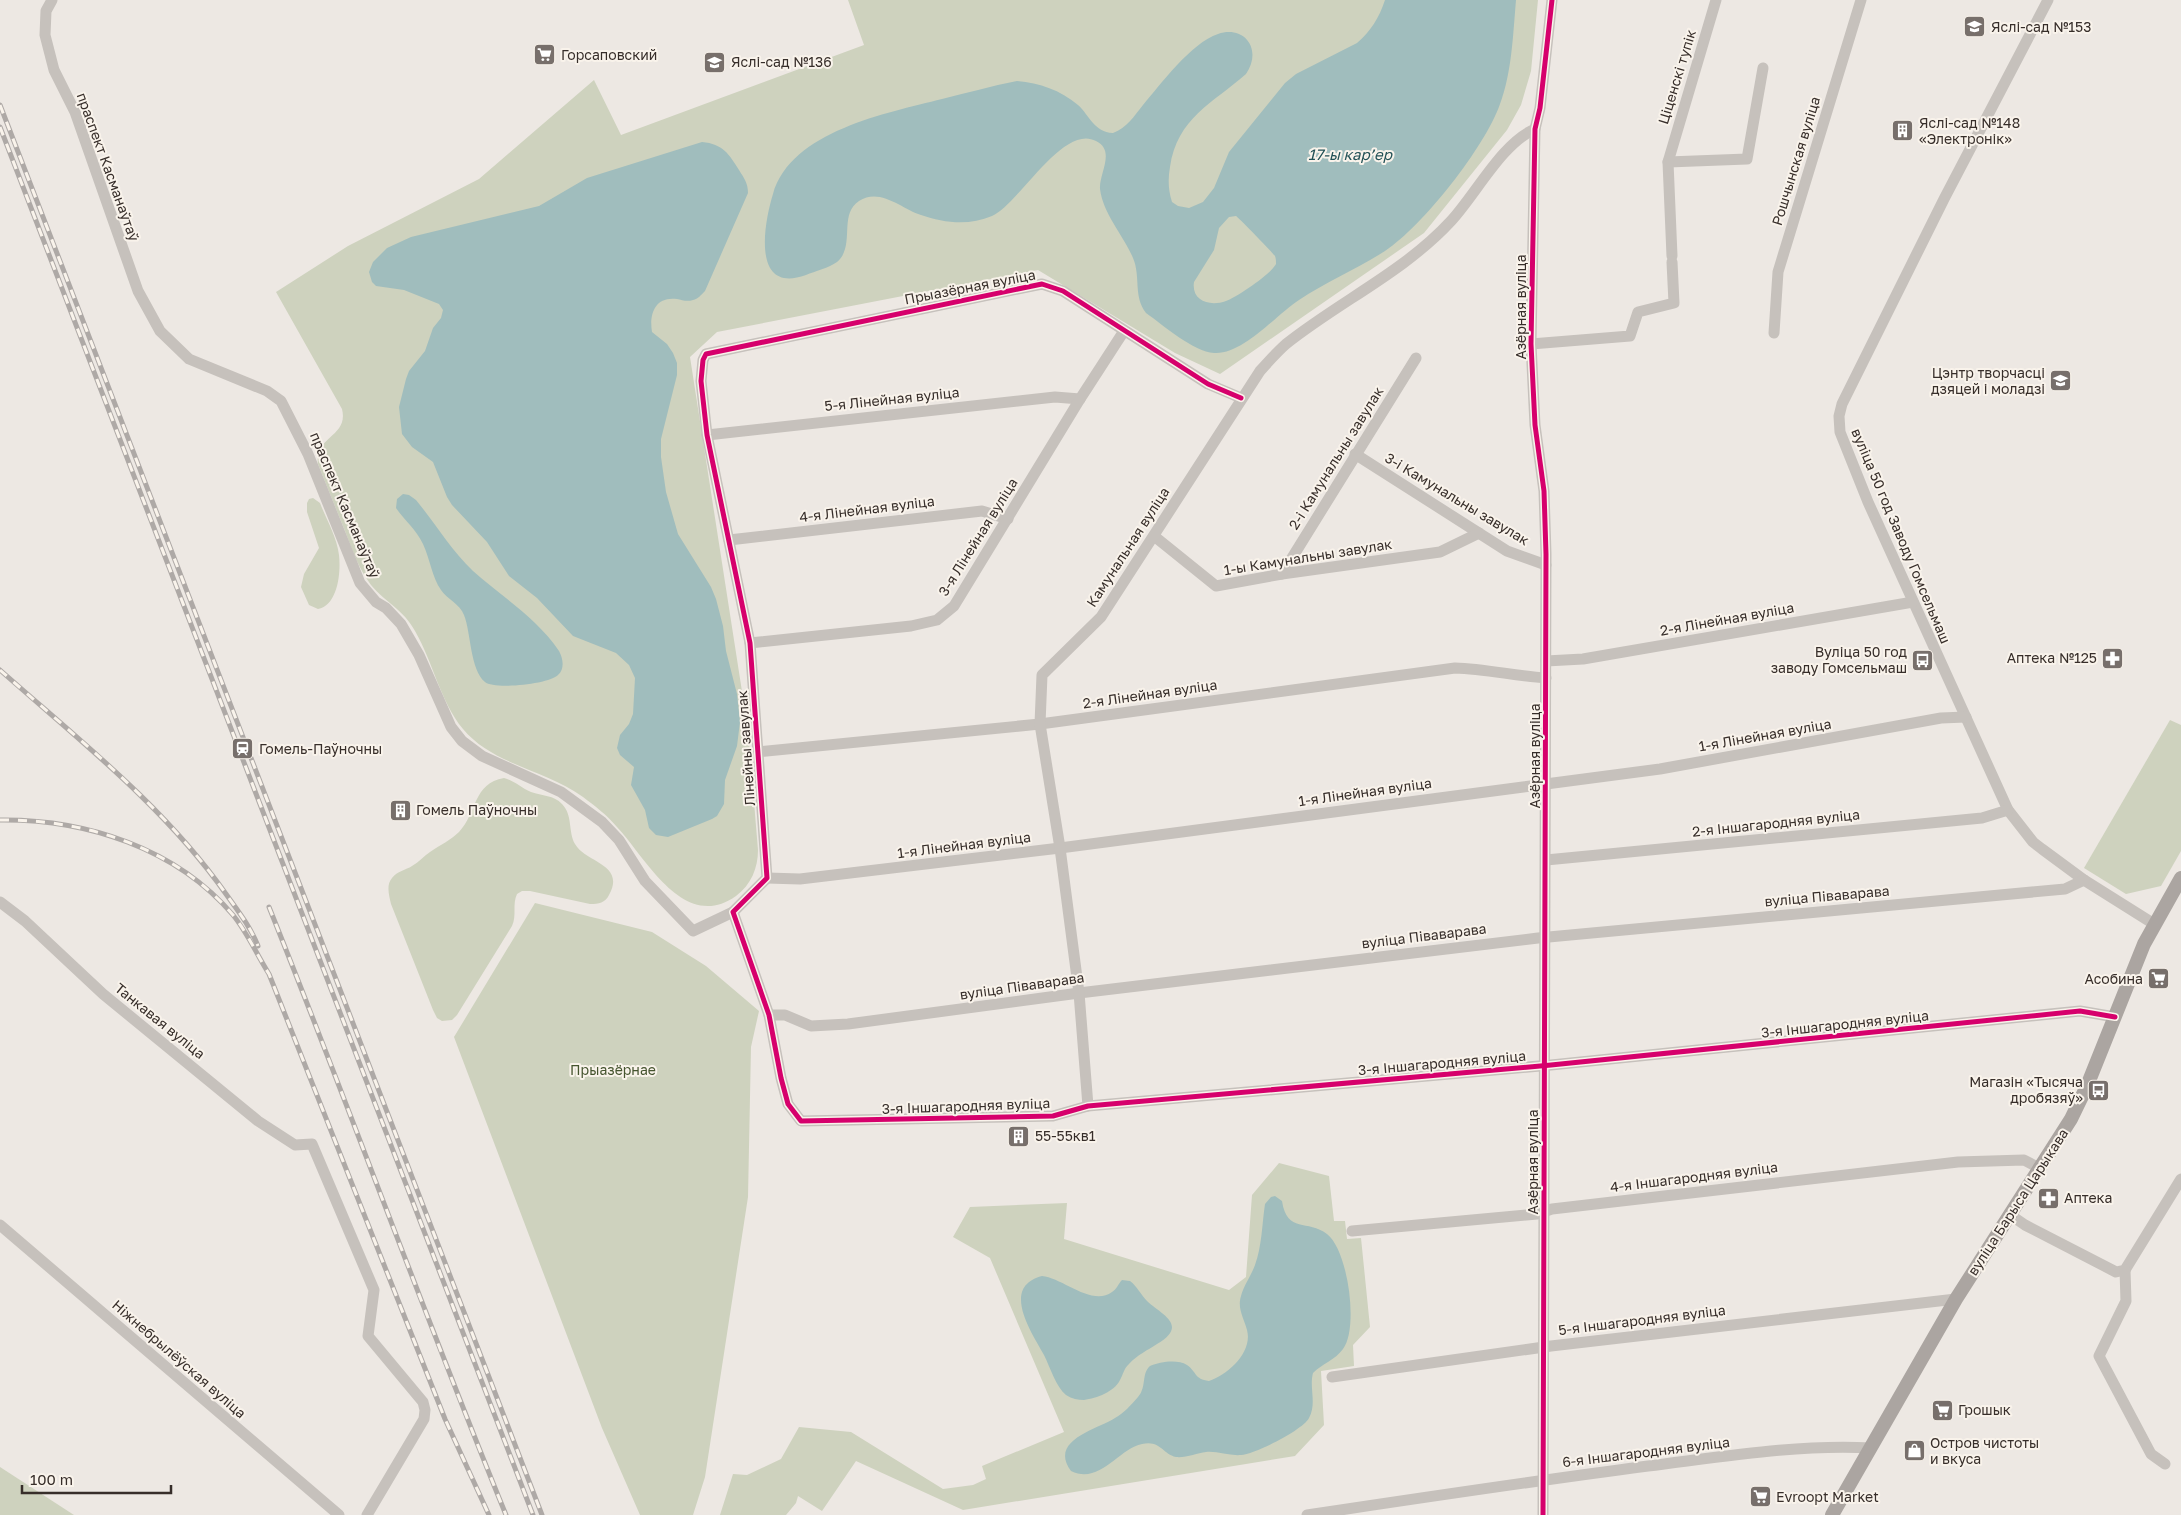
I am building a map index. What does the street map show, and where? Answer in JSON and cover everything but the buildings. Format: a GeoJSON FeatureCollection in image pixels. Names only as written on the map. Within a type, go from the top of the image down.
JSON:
{"type":"FeatureCollection","features":[{"type":"Feature","properties":{"kind":"main road","name":"вуліца Барыса Царыкава"},"geometry":{"type":"LineString","coordinates":[[1832,1515],[1956,1299],[2071,1119],[2154,924],[2181,878]]}},
{"type":"Feature","properties":{"kind":"street","name":"праспект Касманаўтаў"},"geometry":{"type":"LineString","coordinates":[[52,0],[46,12],[45,35],[54,70],[75,112],[138,292],[160,331],[189,359],[253,385],[281,401],[308,454],[360,583],[372,598],[386,608],[401,624],[419,655],[451,727],[462,741],[482,756],[561,792],[602,822],[618,840],[645,880],[693,931],[733,912]]}},
{"type":"Feature","properties":{"kind":"street","name":"Азёрная вуліца"},"geometry":{"type":"LineString","coordinates":[[1543,1515],[1546,565],[1544,491],[1535,425],[1531,344],[1535,129],[1540,108],[1552,0]]}},
{"type":"Feature","properties":{"kind":"street","name":"Ціценскі тупік"},"geometry":{"type":"LineString","coordinates":[[1531,344],[1630,336],[1638,312],[1674,303],[1668,162],[1716,0]]}},
{"type":"Feature","properties":{"kind":"street","name":"Рошчынская вуліца"},"geometry":{"type":"LineString","coordinates":[[1774,333],[1778,272],[1861,0]]}},
{"type":"Feature","properties":{"kind":"street","name":"вуліца 50 год Заводу Гомсельмаш"},"geometry":{"type":"LineString","coordinates":[[2048,0],[1934,219],[1842,404],[1840,432],[1868,502],[2008,810],[2033,842],[2084,880],[2154,924]]}},
{"type":"Feature","properties":{"kind":"street"},"geometry":{"type":"LineString","coordinates":[[1668,162],[1747,159],[1763,68]]}},
{"type":"Feature","properties":{"kind":"street","name":"Камунальная вуліца"},"geometry":{"type":"LineString","coordinates":[[1088,1106],[1080,993],[1060,848],[1040,724],[1042,675],[1101,617],[1260,371],[1285,345],[1380,280],[1421,249],[1451,221],[1517,140],[1535,129]]}},
{"type":"Feature","properties":{"kind":"street","name":"Прыазёрная вуліца"},"geometry":{"type":"LineString","coordinates":[[706,354],[1042,284],[1063,291],[1208,384],[1241,398]]}},
{"type":"Feature","properties":{"kind":"street","name":"3-я Лінейная вуліца"},"geometry":{"type":"LineString","coordinates":[[750,643],[911,626],[937,620],[954,606],[1080,399],[1124,331]]}},
{"type":"Feature","properties":{"kind":"street","name":"Лінейны завулак"},"geometry":{"type":"LineString","coordinates":[[706,354],[703,360],[701,381],[707,435],[750,643],[767,878]]}},
{"type":"Feature","properties":{"kind":"street","name":"2-і Камунальны завулак"},"geometry":{"type":"LineString","coordinates":[[1282,574],[1354,454],[1416,358]]}},
{"type":"Feature","properties":{"kind":"street","name":"5-я Лінейная вуліца"},"geometry":{"type":"LineString","coordinates":[[707,435],[1055,397],[1080,399]]}},
{"type":"Feature","properties":{"kind":"street","name":"3-і Камунальны завулак"},"geometry":{"type":"LineString","coordinates":[[1354,454],[1507,551],[1546,565]]}},
{"type":"Feature","properties":{"kind":"street","name":"4-я Лінейная вуліца"},"geometry":{"type":"LineString","coordinates":[[729,540],[982,511],[1008,519]]}},
{"type":"Feature","properties":{"kind":"street","name":"1-ы Камунальны завулак"},"geometry":{"type":"LineString","coordinates":[[1154,536],[1216,586],[1282,574],[1440,552],[1479,533]]}},
{"type":"Feature","properties":{"kind":"street","name":"2-я Лінейная вуліца"},"geometry":{"type":"LineString","coordinates":[[1546,661],[1583,659],[1913,602]]}},
{"type":"Feature","properties":{"kind":"street","name":"2-я Лінейная вуліца"},"geometry":{"type":"LineString","coordinates":[[757,752],[1040,724],[1455,668],[1500,671],[1512,676],[1546,678]]}},
{"type":"Feature","properties":{"kind":"street","name":"1-я Лінейная вуліца"},"geometry":{"type":"LineString","coordinates":[[767,878],[800,880],[1060,848],[1660,769],[1941,718],[1966,718]]}},
{"type":"Feature","properties":{"kind":"street","name":"2-я Іншагародняя вуліца"},"geometry":{"type":"LineString","coordinates":[[1546,860],[1982,818],[2008,810]]}},
{"type":"Feature","properties":{"kind":"street"},"geometry":{"type":"LineString","coordinates":[[767,878],[733,912],[769,1015]]}},
{"type":"Feature","properties":{"kind":"street","name":"вуліца Піваварава"},"geometry":{"type":"LineString","coordinates":[[769,1015],[784,1015],[811,1026],[848,1024],[1080,993],[1545,938],[2065,889],[2084,880]]}},
{"type":"Feature","properties":{"kind":"street","name":"Танкавая вуліца"},"geometry":{"type":"LineString","coordinates":[[0,902],[25,920],[103,994],[258,1121],[295,1145],[312,1144],[374,1290],[368,1336],[423,1402],[425,1410],[424,1419],[366,1515]]}},
{"type":"Feature","properties":{"kind":"street","name":"3-я Іншагародняя вуліца"},"geometry":{"type":"LineString","coordinates":[[769,1015],[788,1104],[801,1121],[1052,1116],[1088,1106],[1544,1066],[2080,1011],[2115,1017]]}},
{"type":"Feature","properties":{"kind":"street","name":"4-я Іншагародняя вуліца"},"geometry":{"type":"LineString","coordinates":[[1352,1232],[1537,1214],[1552,1209],[1958,1162],[2024,1160],[2039,1168]]}},
{"type":"Feature","properties":{"kind":"street"},"geometry":{"type":"LineString","coordinates":[[2165,1464],[2151,1454],[2099,1356],[2126,1301],[2125,1270],[2181,1179]]}},
{"type":"Feature","properties":{"kind":"street"},"geometry":{"type":"LineString","coordinates":[[2009,1214],[2025,1225],[2116,1272],[2125,1270]]}},
{"type":"Feature","properties":{"kind":"street","name":"Ніжнебрылёўская вуліца"},"geometry":{"type":"LineString","coordinates":[[0,1225],[339,1515]]}},
{"type":"Feature","properties":{"kind":"street","name":"5-я Іншагародняя вуліца"},"geometry":{"type":"LineString","coordinates":[[1332,1376],[1544,1347],[1956,1299]]}},
{"type":"Feature","properties":{"kind":"street","name":"6-я Іншагародняя вуліца"},"geometry":{"type":"LineString","coordinates":[[1307,1515],[1543,1480],[1714,1458],[1839,1446],[1871,1448]]}},
{"type":"Feature","properties":{"kind":"green space"},"geometry":{"type":"Polygon","coordinates":[[[848,0],[1538,0],[1531,71],[1521,105],[1507,130],[1424,233],[1220,374],[1175,353],[1038,270],[717,332],[690,357],[748,730],[758,850],[753,876],[741,892],[717,905],[700,905],[683,899],[668,887],[613,823],[583,797],[553,780],[489,751],[475,741],[455,718],[442,694],[411,624],[371,585],[353,552],[318,464],[318,455],[321,448],[341,425],[343,418],[342,409],[276,292],[348,246],[479,179],[594,80],[621,135],[864,45],[848,0]]]}},
{"type":"Feature","properties":{"kind":"green space"},"geometry":{"type":"Polygon","coordinates":[[[313,498],[320,503],[331,528],[338,548],[339,562],[339,579],[334,595],[325,606],[318,609],[309,605],[301,587],[304,574],[319,548],[307,512],[307,503],[309,499],[313,498]]]}},
{"type":"Feature","properties":{"kind":"green space"},"geometry":{"type":"Polygon","coordinates":[[[2170,720],[2181,725],[2181,851],[2161,886],[2126,894],[2084,868],[2170,720]]]}},
{"type":"Feature","properties":{"kind":"green space"},"geometry":{"type":"Polygon","coordinates":[[[504,778],[531,792],[559,801],[568,813],[575,844],[587,856],[609,870],[613,885],[606,900],[596,904],[530,891],[522,891],[517,894],[512,926],[457,1015],[452,1020],[442,1021],[437,1018],[433,1010],[391,904],[388,890],[389,884],[396,874],[415,864],[459,832],[486,786],[504,778]]]}},
{"type":"Feature","properties":{"kind":"green space","name":"Прыазёрнае"},"geometry":{"type":"Polygon","coordinates":[[[535,903],[652,932],[706,966],[759,1011],[751,1047],[748,1197],[705,1477],[693,1515],[640,1515],[602,1428],[454,1037],[535,903]]]}},
{"type":"Feature","properties":{"kind":"green space"},"geometry":{"type":"Polygon","coordinates":[[[1279,1163],[1329,1176],[1334,1221],[1345,1221],[1347,1239],[1361,1238],[1370,1327],[1353,1345],[1354,1366],[1321,1371],[1324,1425],[1295,1456],[963,1510],[856,1461],[822,1511],[798,1496],[796,1503],[786,1515],[720,1515],[733,1474],[747,1475],[781,1459],[799,1427],[851,1432],[943,1489],[973,1485],[986,1479],[982,1466],[1064,1432],[990,1258],[953,1237],[970,1207],[1067,1203],[1064,1239],[1229,1290],[1246,1277],[1252,1195],[1279,1163]]]}},
{"type":"Feature","properties":{"kind":"green space"},"geometry":{"type":"Polygon","coordinates":[[[0,1467],[74,1515],[0,1515],[0,1467]]]}},
{"type":"Feature","properties":{"kind":"water","name":"17-ы кар’ер"},"geometry":{"type":"Polygon","coordinates":[[[1385,0],[1516,0],[1510,66],[1500,104],[1481,142],[1467,163],[1417,224],[1385,251],[1299,300],[1259,333],[1236,348],[1214,353],[1197,348],[1146,313],[1138,293],[1137,272],[1133,258],[1109,216],[1102,198],[1100,183],[1106,156],[1102,145],[1096,141],[1083,139],[1070,143],[1042,167],[1003,209],[992,216],[965,222],[939,220],[921,215],[891,200],[875,196],[867,197],[859,201],[849,214],[846,248],[837,262],[806,275],[788,278],[776,275],[769,266],[765,238],[767,222],[773,194],[783,172],[799,155],[820,140],[844,128],[895,111],[1017,81],[1034,83],[1057,91],[1078,105],[1101,130],[1113,133],[1130,121],[1168,76],[1197,46],[1218,34],[1236,33],[1248,41],[1252,56],[1251,65],[1246,74],[1209,103],[1188,124],[1174,150],[1169,175],[1169,189],[1172,202],[1178,206],[1189,208],[1203,202],[1214,188],[1229,152],[1285,83],[1296,74],[1357,43],[1370,29],[1385,0]],[[1236,216],[1229,217],[1219,228],[1214,250],[1194,282],[1195,294],[1208,303],[1220,303],[1231,299],[1261,279],[1276,264],[1275,256],[1236,216]]]}},
{"type":"Feature","properties":{"kind":"water"},"geometry":{"type":"Polygon","coordinates":[[[702,142],[715,145],[725,151],[745,181],[748,193],[705,291],[693,300],[663,300],[655,308],[651,325],[652,332],[667,344],[677,363],[677,375],[661,439],[661,457],[666,492],[678,534],[711,587],[716,599],[737,694],[740,722],[737,746],[725,780],[724,804],[717,816],[668,837],[656,835],[649,828],[645,810],[631,785],[634,767],[620,755],[617,748],[620,735],[629,724],[633,714],[635,678],[629,665],[616,653],[573,636],[537,598],[509,576],[487,542],[452,505],[433,462],[412,447],[402,434],[399,407],[406,379],[409,371],[425,351],[433,328],[441,318],[443,310],[439,304],[404,290],[376,286],[372,282],[369,272],[373,262],[387,248],[411,237],[539,206],[587,178],[702,142]]]}},
{"type":"Feature","properties":{"kind":"water"},"geometry":{"type":"Polygon","coordinates":[[[403,494],[409,495],[416,500],[450,545],[473,571],[530,618],[550,639],[559,651],[562,660],[562,670],[558,675],[544,681],[522,685],[499,686],[485,682],[476,669],[462,611],[441,590],[420,539],[396,508],[397,499],[403,494]]]}},
{"type":"Feature","properties":{"kind":"water"},"geometry":{"type":"Polygon","coordinates":[[[1275,1196],[1282,1201],[1288,1218],[1293,1222],[1313,1227],[1327,1234],[1341,1256],[1349,1290],[1351,1308],[1348,1339],[1340,1353],[1313,1373],[1313,1401],[1309,1418],[1289,1435],[1248,1454],[1237,1455],[1206,1452],[1176,1457],[1148,1443],[1133,1447],[1100,1470],[1081,1474],[1071,1471],[1066,1460],[1066,1451],[1070,1444],[1078,1437],[1118,1416],[1127,1409],[1141,1393],[1147,1369],[1150,1366],[1168,1362],[1183,1363],[1198,1377],[1209,1381],[1224,1374],[1243,1354],[1248,1338],[1240,1309],[1241,1296],[1257,1258],[1265,1204],[1271,1197],[1275,1196]]]}},
{"type":"Feature","properties":{"kind":"water"},"geometry":{"type":"Polygon","coordinates":[[[1042,1276],[1096,1296],[1104,1296],[1112,1292],[1122,1280],[1130,1281],[1147,1301],[1170,1321],[1171,1331],[1166,1337],[1139,1355],[1126,1367],[1114,1388],[1094,1398],[1084,1400],[1070,1397],[1062,1391],[1056,1382],[1023,1311],[1021,1300],[1023,1290],[1030,1282],[1042,1276]]]}},
{"type":"Feature","properties":{"kind":"railway"},"geometry":{"type":"LineString","coordinates":[[0,105],[542,1515]]}},
{"type":"Feature","properties":{"kind":"railway"},"geometry":{"type":"LineString","coordinates":[[0,127],[533,1515]]}},
{"type":"Feature","properties":{"kind":"railway"},"geometry":{"type":"LineString","coordinates":[[0,670],[149,803],[202,862],[248,925],[258,946]]}},
{"type":"Feature","properties":{"kind":"railway"},"geometry":{"type":"LineString","coordinates":[[0,820],[65,825],[127,842],[157,855],[185,872],[210,892],[238,922],[269,974],[445,1419],[489,1515]]}},
{"type":"Feature","properties":{"kind":"railway"},"geometry":{"type":"LineString","coordinates":[[269,907],[506,1515]]}},
{"type":"Feature","properties":{"kind":"cycle path"},"geometry":{"type":"LineString","coordinates":[[1543,1515],[1546,554],[1544,491],[1535,425],[1531,344],[1535,129],[1540,108],[1552,0]]}},
{"type":"Feature","properties":{"kind":"cycle path"},"geometry":{"type":"LineString","coordinates":[[1241,398],[1208,384],[1063,291],[1042,284],[706,354],[703,360],[701,381],[707,435],[750,643],[767,878],[733,912],[769,1015],[788,1104],[801,1121],[1053,1116],[1088,1106],[1551,1065],[2080,1011],[2115,1017]]}},
{"type":"Feature","properties":{"kind":"place","name":"Яслі-сад №153"},"geometry":{"type":"Point","coordinates":[1975,27]}},
{"type":"Feature","properties":{"kind":"place","name":"Горсаповский"},"geometry":{"type":"Point","coordinates":[545,55]}},
{"type":"Feature","properties":{"kind":"place","name":"Яслі-сад №136"},"geometry":{"type":"Point","coordinates":[715,62]}},
{"type":"Feature","properties":{"kind":"place","name":"Яслі-сад №148 «Электронік»"},"geometry":{"type":"Point","coordinates":[1903,131]}},
{"type":"Feature","properties":{"kind":"place","name":"Цэнтр творчасці дзяцей і моладзі"},"geometry":{"type":"Point","coordinates":[2061,381]}},
{"type":"Feature","properties":{"kind":"place","name":"Аптека №125"},"geometry":{"type":"Point","coordinates":[2113,658]}},
{"type":"Feature","properties":{"kind":"place","name":"Вуліца 50 год заводу Гомсельмаш"},"geometry":{"type":"Point","coordinates":[1923,660]}},
{"type":"Feature","properties":{"kind":"place","name":"Гомель-Паўночны"},"geometry":{"type":"Point","coordinates":[243,749]}},
{"type":"Feature","properties":{"kind":"place","name":"Гомель Паўночны"},"geometry":{"type":"Point","coordinates":[400,810]}},
{"type":"Feature","properties":{"kind":"place","name":"Асобина"},"geometry":{"type":"Point","coordinates":[2159,979]}},
{"type":"Feature","properties":{"kind":"place","name":"Магазін «Тысяча дробязяў»"},"geometry":{"type":"Point","coordinates":[2099,1090]}},
{"type":"Feature","properties":{"kind":"place","name":"55-55кв1"},"geometry":{"type":"Point","coordinates":[1019,1136]}},
{"type":"Feature","properties":{"kind":"place","name":"Аптека"},"geometry":{"type":"Point","coordinates":[2048,1198]}},
{"type":"Feature","properties":{"kind":"place","name":"Грошык"},"geometry":{"type":"Point","coordinates":[1942,1410]}},
{"type":"Feature","properties":{"kind":"place","name":"Остров чистоты и вкуса"},"geometry":{"type":"Point","coordinates":[1914,1451]}},
{"type":"Feature","properties":{"kind":"place","name":"Evroopt Market"},"geometry":{"type":"Point","coordinates":[1760,1497]}}]}
